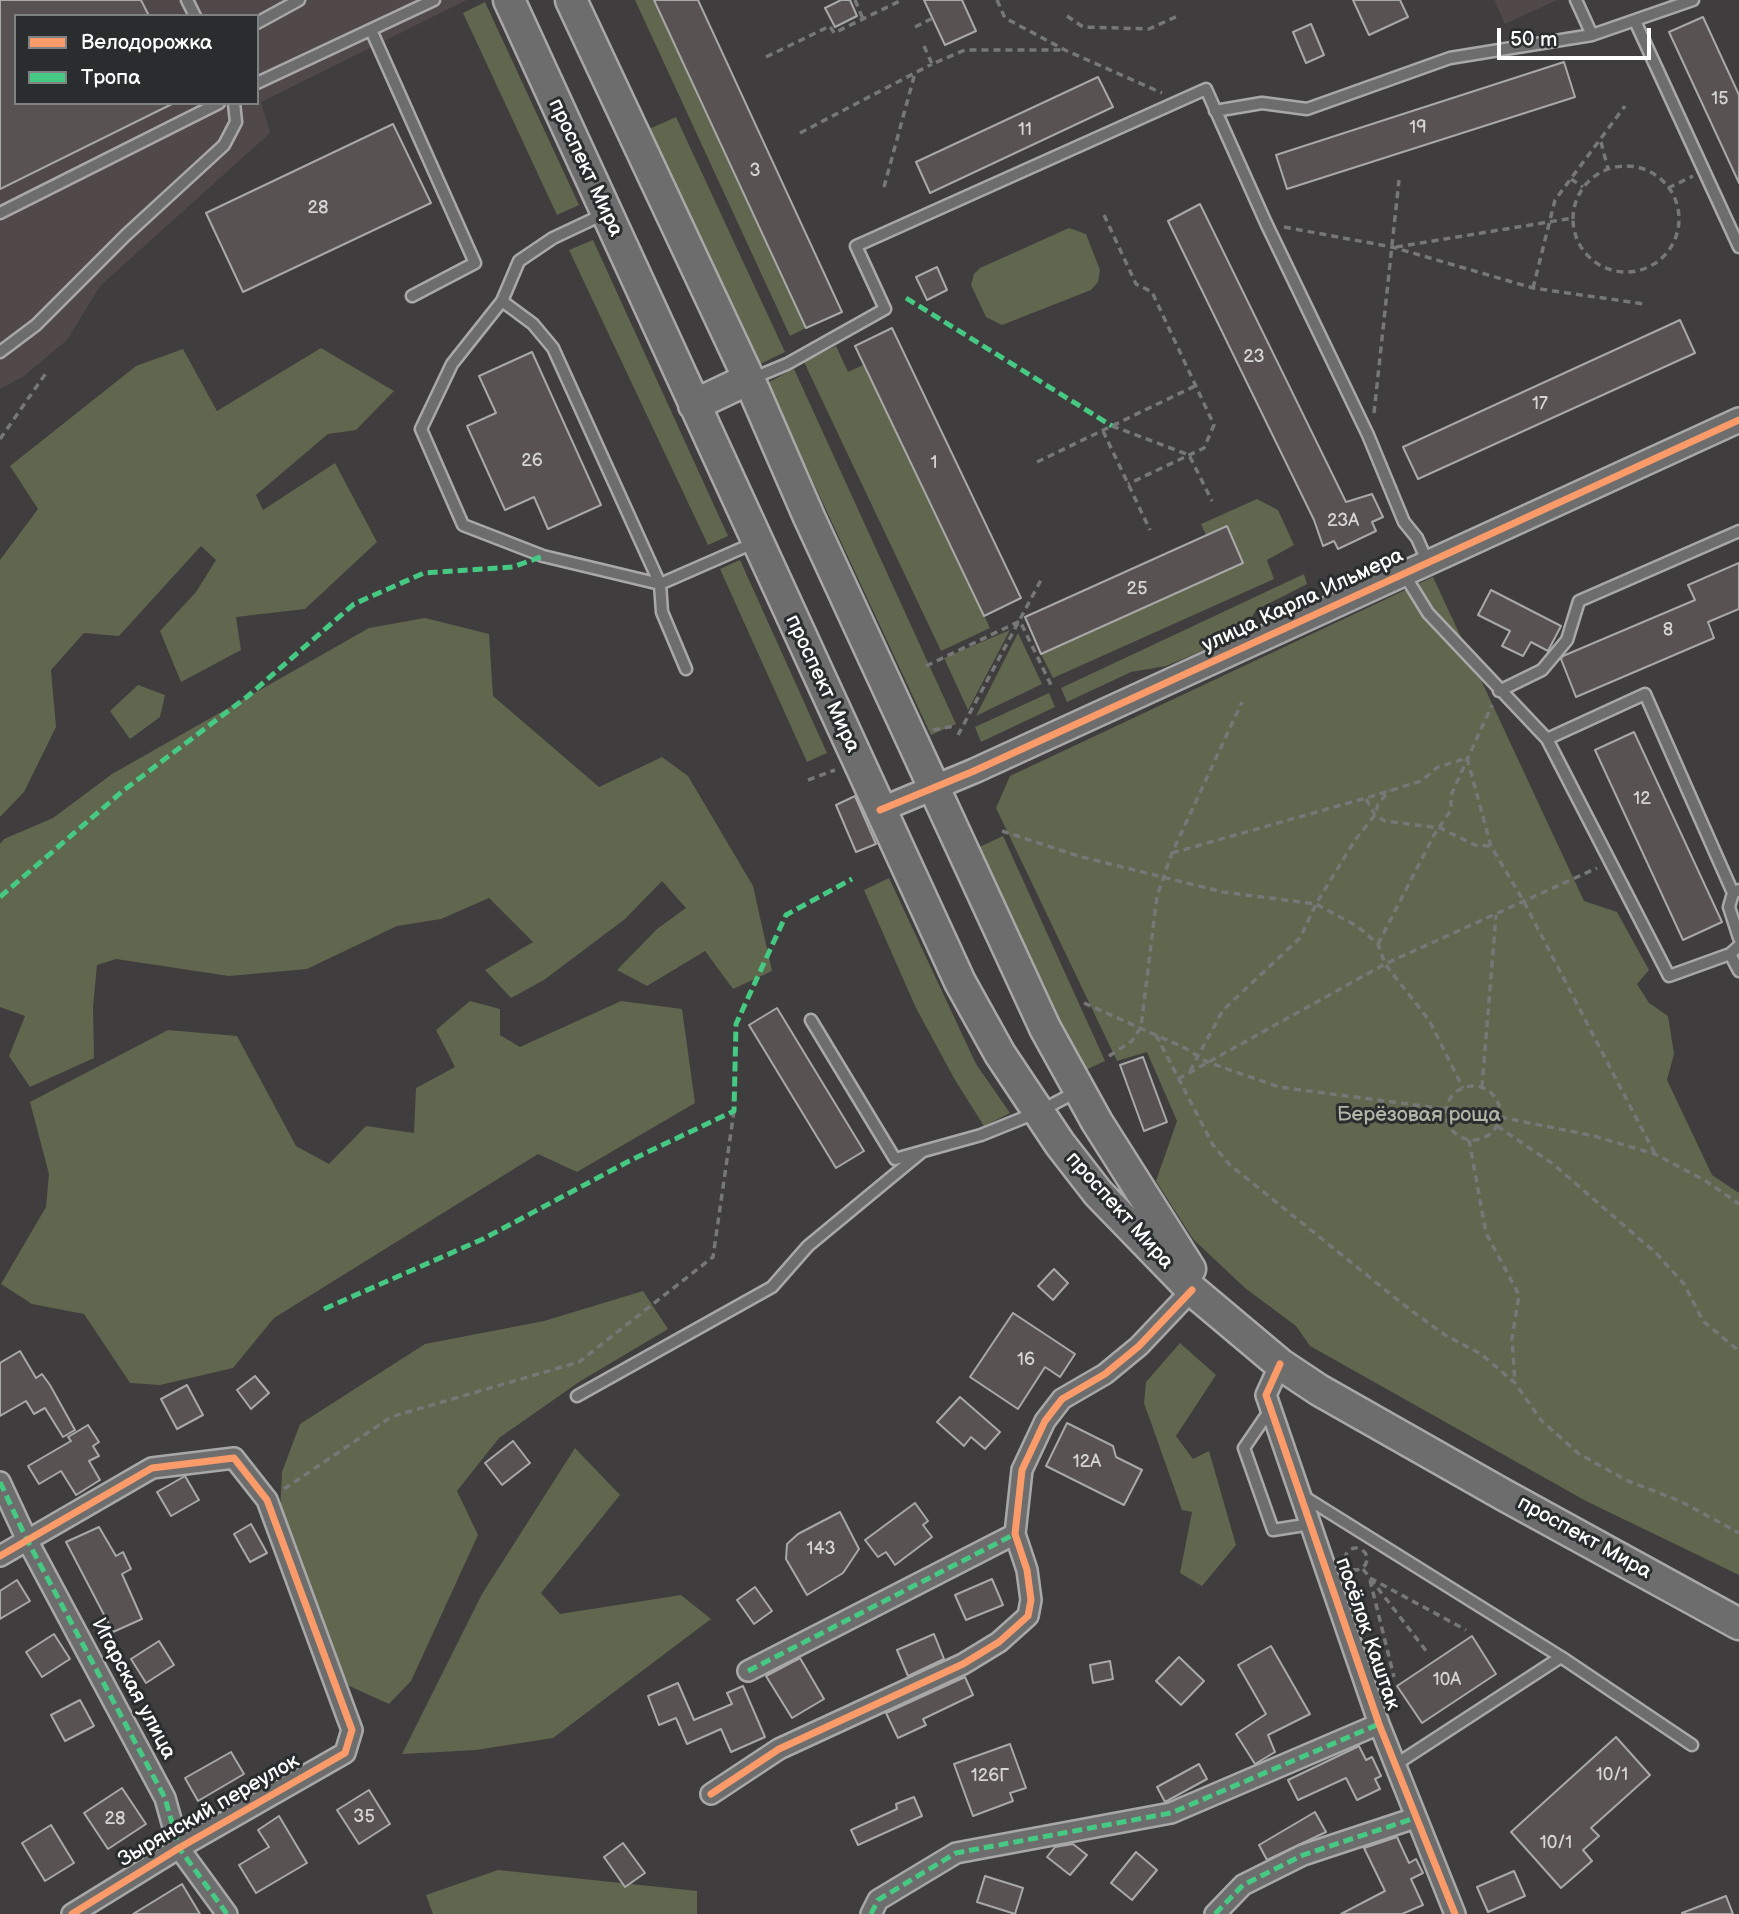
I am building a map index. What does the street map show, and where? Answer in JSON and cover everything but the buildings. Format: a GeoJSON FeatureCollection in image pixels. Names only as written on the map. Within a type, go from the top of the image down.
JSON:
{"type":"FeatureCollection","features":[{"type":"Feature","properties":{"kind":"main road","name":"проспект Мира"},"geometry":{"type":"LineString","coordinates":[[509,0],[960,982],[1000,1054],[1038,1112],[1098,1193],[1192,1290],[1280,1364],[1319,1390],[1492,1488],[1739,1624]]}},
{"type":"Feature","properties":{"kind":"main road","name":"проспект Мира"},"geometry":{"type":"LineString","coordinates":[[570,0],[749,379],[809,517],[1045,1028],[1079,1090],[1219,1314]]}},
{"type":"Feature","properties":{"kind":"main road"},"geometry":{"type":"LineString","coordinates":[[694,405],[749,379]]}},
{"type":"Feature","properties":{"kind":"street","name":"улица Карла Ильмера"},"geometry":{"type":"LineString","coordinates":[[880,810],[934,785],[974,771],[1739,420]]}},
{"type":"Feature","properties":{"kind":"street"},"geometry":{"type":"LineString","coordinates":[[711,1794],[779,1749],[963,1664],[999,1642],[1028,1616],[1031,1600],[1027,1570],[1015,1534],[1022,1470],[1045,1422],[1062,1399],[1105,1374],[1139,1346],[1192,1290]]}},
{"type":"Feature","properties":{"kind":"street","name":"посёлок Каштак"},"geometry":{"type":"LineString","coordinates":[[1280,1364],[1266,1395],[1379,1724],[1455,1914]]}},
{"type":"Feature","properties":{"kind":"street"},"geometry":{"type":"LineString","coordinates":[[0,1556],[26,1538],[152,1468],[234,1458],[267,1500]]}},
{"type":"Feature","properties":{"kind":"street","name":"Игарская улица"},"geometry":{"type":"LineString","coordinates":[[0,1482],[26,1538],[165,1798],[178,1848],[227,1914]]}},
{"type":"Feature","properties":{"kind":"street","name":"Зырянский переулок"},"geometry":{"type":"LineString","coordinates":[[72,1914],[178,1848],[345,1753],[352,1730],[267,1500]]}},
{"type":"Feature","properties":{"kind":"street"},"geometry":{"type":"LineString","coordinates":[[748,1671],[1015,1534]]}},
{"type":"Feature","properties":{"kind":"street"},"geometry":{"type":"LineString","coordinates":[[871,1914],[878,1900],[956,1853],[1171,1813],[1379,1724]]}},
{"type":"Feature","properties":{"kind":"street"},"geometry":{"type":"LineString","coordinates":[[1215,1914],[1243,1885],[1304,1855],[1415,1818]]}},
{"type":"Feature","properties":{"kind":"lane"},"geometry":{"type":"LineString","coordinates":[[259,22],[299,0]]}},
{"type":"Feature","properties":{"kind":"lane"},"geometry":{"type":"LineString","coordinates":[[259,82],[434,0]]}},
{"type":"Feature","properties":{"kind":"lane"},"geometry":{"type":"LineString","coordinates":[[1576,0],[1592,35]]}},
{"type":"Feature","properties":{"kind":"lane"},"geometry":{"type":"LineString","coordinates":[[1215,111],[1262,103],[1307,108],[1450,58],[1592,35],[1693,0]]}},
{"type":"Feature","properties":{"kind":"lane"},"geometry":{"type":"LineString","coordinates":[[1635,21],[1739,247]]}},
{"type":"Feature","properties":{"kind":"lane"},"geometry":{"type":"LineString","coordinates":[[371,30],[475,263],[412,296]]}},
{"type":"Feature","properties":{"kind":"lane"},"geometry":{"type":"LineString","coordinates":[[749,379],[787,364],[885,309],[856,246],[1176,100],[1206,89],[1266,223],[1368,435],[1404,522],[1418,538],[1428,564]]}},
{"type":"Feature","properties":{"kind":"lane"},"geometry":{"type":"LineString","coordinates":[[0,213],[215,105]]}},
{"type":"Feature","properties":{"kind":"lane"},"geometry":{"type":"LineString","coordinates":[[0,352],[36,325],[126,235],[224,145],[236,122],[234,105]]}},
{"type":"Feature","properties":{"kind":"lane"},"geometry":{"type":"LineString","coordinates":[[606,213],[553,238],[519,261],[502,301],[452,364],[421,429],[463,525],[543,556],[660,584],[757,542]]}},
{"type":"Feature","properties":{"kind":"lane"},"geometry":{"type":"LineString","coordinates":[[502,301],[533,324],[553,348],[660,584],[662,612],[686,669]]}},
{"type":"Feature","properties":{"kind":"lane"},"geometry":{"type":"LineString","coordinates":[[1499,691],[1542,670],[1567,640],[1579,601],[1739,531]]}},
{"type":"Feature","properties":{"kind":"lane"},"geometry":{"type":"LineString","coordinates":[[1404,574],[1428,613],[1546,739],[1669,976],[1730,954],[1739,946]]}},
{"type":"Feature","properties":{"kind":"lane"},"geometry":{"type":"LineString","coordinates":[[1546,739],[1645,694],[1736,891],[1729,907],[1739,938]]}},
{"type":"Feature","properties":{"kind":"lane"},"geometry":{"type":"LineString","coordinates":[[1730,954],[1739,971]]}},
{"type":"Feature","properties":{"kind":"lane"},"geometry":{"type":"LineString","coordinates":[[811,1020],[895,1159],[981,1135],[1038,1112],[1079,1090]]}},
{"type":"Feature","properties":{"kind":"lane"},"geometry":{"type":"LineString","coordinates":[[577,1396],[772,1287],[808,1247],[923,1151]]}},
{"type":"Feature","properties":{"kind":"lane"},"geometry":{"type":"LineString","coordinates":[[1271,1409],[1244,1448],[1252,1472],[1273,1530],[1311,1524]]}},
{"type":"Feature","properties":{"kind":"lane"},"geometry":{"type":"LineString","coordinates":[[1300,1494],[1561,1657],[1692,1745]]}},
{"type":"Feature","properties":{"kind":"lane"},"geometry":{"type":"LineString","coordinates":[[1395,1765],[1561,1657]]}},
{"type":"Feature","properties":{"kind":"path"},"geometry":{"type":"LineString","coordinates":[[855,0],[863,19]]}},
{"type":"Feature","properties":{"kind":"path"},"geometry":{"type":"LineString","coordinates":[[766,57],[830,26],[834,33],[902,0]]}},
{"type":"Feature","properties":{"kind":"path"},"geometry":{"type":"LineString","coordinates":[[996,0],[1005,18],[1065,50],[1176,100]]}},
{"type":"Feature","properties":{"kind":"path"},"geometry":{"type":"LineString","coordinates":[[1067,16],[1083,27],[1149,29],[1180,15]]}},
{"type":"Feature","properties":{"kind":"path"},"geometry":{"type":"LineString","coordinates":[[915,27],[933,18]]}},
{"type":"Feature","properties":{"kind":"path"},"geometry":{"type":"LineString","coordinates":[[924,46],[932,64]]}},
{"type":"Feature","properties":{"kind":"path"},"geometry":{"type":"LineString","coordinates":[[800,133],[932,64],[965,50],[1065,50]]}},
{"type":"Feature","properties":{"kind":"path"},"geometry":{"type":"LineString","coordinates":[[884,187],[915,73]]}},
{"type":"Feature","properties":{"kind":"path"},"geometry":{"type":"LineString","coordinates":[[1533,288],[1555,200],[1601,142],[1625,106]]}},
{"type":"Feature","properties":{"kind":"path"},"geometry":{"type":"LineString","coordinates":[[1601,142],[1608,169]]}},
{"type":"Feature","properties":{"kind":"path"},"geometry":{"type":"LineString","coordinates":[[1626,166],[1644,169],[1668,188],[1678,210],[1674,239],[1660,259],[1639,270],[1615,270],[1593,260],[1578,242],[1573,218],[1584,187],[1608,169],[1626,166]]}},
{"type":"Feature","properties":{"kind":"path"},"geometry":{"type":"LineString","coordinates":[[1668,188],[1704,170]]}},
{"type":"Feature","properties":{"kind":"path"},"geometry":{"type":"LineString","coordinates":[[1374,419],[1399,180]]}},
{"type":"Feature","properties":{"kind":"path"},"geometry":{"type":"LineString","coordinates":[[1571,180],[1584,187]]}},
{"type":"Feature","properties":{"kind":"path"},"geometry":{"type":"LineString","coordinates":[[1104,215],[1136,284],[1152,292],[1214,425],[1204,448],[1128,484]]}},
{"type":"Feature","properties":{"kind":"path"},"geometry":{"type":"LineString","coordinates":[[1392,247],[1573,218]]}},
{"type":"Feature","properties":{"kind":"path"},"geometry":{"type":"LineString","coordinates":[[1266,223],[1392,247],[1533,288],[1644,304]]}},
{"type":"Feature","properties":{"kind":"path"},"geometry":{"type":"LineString","coordinates":[[0,439],[46,373]]}},
{"type":"Feature","properties":{"kind":"path"},"geometry":{"type":"LineString","coordinates":[[1037,462],[1195,386]]}},
{"type":"Feature","properties":{"kind":"path"},"geometry":{"type":"LineString","coordinates":[[1112,426],[1189,455],[1212,501]]}},
{"type":"Feature","properties":{"kind":"path"},"geometry":{"type":"LineString","coordinates":[[1103,431],[1150,530]]}},
{"type":"Feature","properties":{"kind":"path"},"geometry":{"type":"LineString","coordinates":[[958,735],[1041,580]]}},
{"type":"Feature","properties":{"kind":"path"},"geometry":{"type":"LineString","coordinates":[[926,666],[1020,621]]}},
{"type":"Feature","properties":{"kind":"path"},"geometry":{"type":"LineString","coordinates":[[1020,621],[1052,687]]}},
{"type":"Feature","properties":{"kind":"path"},"geometry":{"type":"LineString","coordinates":[[1378,944],[1434,835],[1451,810],[1451,794],[1499,691]]}},
{"type":"Feature","properties":{"kind":"path"},"geometry":{"type":"LineString","coordinates":[[1109,1056],[1132,1041],[1141,1027],[1153,922],[1164,875],[1242,702]]}},
{"type":"Feature","properties":{"kind":"path"},"geometry":{"type":"LineString","coordinates":[[930,730],[954,726]]}},
{"type":"Feature","properties":{"kind":"path"},"geometry":{"type":"LineString","coordinates":[[1172,853],[1366,798],[1421,780],[1438,766],[1466,758]]}},
{"type":"Feature","properties":{"kind":"path"},"geometry":{"type":"LineString","coordinates":[[1466,758],[1491,846],[1524,900],[1655,1154]]}},
{"type":"Feature","properties":{"kind":"path"},"geometry":{"type":"LineString","coordinates":[[1189,1073],[1223,1010],[1300,938],[1316,904],[1355,840],[1375,816],[1378,804],[1392,788]]}},
{"type":"Feature","properties":{"kind":"path"},"geometry":{"type":"LineString","coordinates":[[1366,798],[1375,816],[1385,821],[1440,828],[1475,845],[1491,846]]}},
{"type":"Feature","properties":{"kind":"path"},"geometry":{"type":"LineString","coordinates":[[1002,831],[1079,856],[1164,875],[1223,892],[1316,904],[1357,926],[1378,944],[1385,964],[1429,1020],[1463,1087]]}},
{"type":"Feature","properties":{"kind":"path"},"geometry":{"type":"LineString","coordinates":[[1178,1079],[1385,964],[1610,862]]}},
{"type":"Feature","properties":{"kind":"path"},"geometry":{"type":"LineString","coordinates":[[1482,1087],[1496,914]]}},
{"type":"Feature","properties":{"kind":"path"},"geometry":{"type":"LineString","coordinates":[[1084,1003],[1141,1027],[1207,1062],[1279,1087],[1446,1109]]}},
{"type":"Feature","properties":{"kind":"path"},"geometry":{"type":"LineString","coordinates":[[1156,1035],[1213,1145],[1230,1165],[1409,1309],[1445,1335],[1481,1354],[1515,1383],[1541,1420],[1579,1454],[1628,1481],[1679,1502],[1739,1533]]}},
{"type":"Feature","properties":{"kind":"path"},"geometry":{"type":"LineString","coordinates":[[1463,1087],[1482,1087],[1497,1099],[1500,1117],[1497,1126],[1483,1138],[1469,1139],[1456,1134],[1450,1127],[1446,1109],[1450,1100],[1463,1087]]}},
{"type":"Feature","properties":{"kind":"path"},"geometry":{"type":"LineString","coordinates":[[267,1500],[391,1417],[579,1362],[713,1257],[734,1111]]}},
{"type":"Feature","properties":{"kind":"path"},"geometry":{"type":"LineString","coordinates":[[1500,1117],[1594,1136],[1655,1154],[1706,1181],[1739,1204]]}},
{"type":"Feature","properties":{"kind":"path"},"geometry":{"type":"LineString","coordinates":[[1497,1126],[1553,1164],[1657,1254],[1684,1284],[1703,1321],[1739,1351]]}},
{"type":"Feature","properties":{"kind":"path"},"geometry":{"type":"LineString","coordinates":[[1469,1139],[1486,1233],[1519,1295],[1512,1339],[1515,1383]]}},
{"type":"Feature","properties":{"kind":"path"},"geometry":{"type":"LineString","coordinates":[[1363,1569],[1367,1563],[1366,1553],[1359,1548],[1349,1551],[1345,1561],[1349,1568],[1363,1569],[1427,1652]]}},
{"type":"Feature","properties":{"kind":"path"},"geometry":{"type":"LineString","coordinates":[[1370,1578],[1466,1630]]}},
{"type":"Feature","properties":{"kind":"path"},"geometry":{"type":"LineString","coordinates":[[1370,1578],[1394,1677]]}},
{"type":"Feature","properties":{"kind":"shaded area"},"geometry":{"type":"Polygon","coordinates":[[[0,0],[467,0],[261,102],[270,133],[100,286],[67,340],[24,376],[0,389],[0,0]]]}},
{"type":"Feature","properties":{"kind":"shaded area"},"geometry":{"type":"Polygon","coordinates":[[[1494,0],[1557,0],[1505,24],[1494,0]]]}},
{"type":"Feature","properties":{"kind":"green space"},"geometry":{"type":"Polygon","coordinates":[[[635,0],[654,0],[806,328],[790,336],[635,0]]]}},
{"type":"Feature","properties":{"kind":"green space"},"geometry":{"type":"Polygon","coordinates":[[[485,2],[579,205],[557,215],[463,13],[485,2]]]}},
{"type":"Feature","properties":{"kind":"green space"},"geometry":{"type":"Polygon","coordinates":[[[676,117],[785,352],[758,365],[649,129],[676,117]]]}},
{"type":"Feature","properties":{"kind":"green space"},"geometry":{"type":"Polygon","coordinates":[[[1069,228],[1086,234],[1100,270],[1098,282],[1091,290],[1002,325],[986,317],[971,285],[974,274],[980,268],[1069,228]]]}},
{"type":"Feature","properties":{"kind":"green space"},"geometry":{"type":"Polygon","coordinates":[[[593,240],[728,536],[708,545],[569,250],[593,240]]]}},
{"type":"Feature","properties":{"kind":"green space"},"geometry":{"type":"Polygon","coordinates":[[[836,346],[848,372],[865,364],[990,628],[941,651],[804,362],[836,346]]]}},
{"type":"Feature","properties":{"kind":"green space"},"geometry":{"type":"Polygon","coordinates":[[[321,348],[394,391],[356,430],[328,434],[256,495],[263,510],[335,463],[377,542],[305,609],[236,617],[241,650],[181,682],[160,631],[196,592],[216,560],[201,546],[119,636],[84,633],[51,670],[56,727],[24,792],[0,817],[0,560],[38,509],[10,466],[136,366],[183,349],[217,411],[321,348]]]}},
{"type":"Feature","properties":{"kind":"green space"},"geometry":{"type":"Polygon","coordinates":[[[794,369],[956,724],[931,735],[767,383],[794,369]]]}},
{"type":"Feature","properties":{"kind":"green space"},"geometry":{"type":"Polygon","coordinates":[[[1257,499],[1278,510],[1294,545],[1267,560],[1274,579],[1053,678],[1041,654],[1243,563],[1227,526],[1206,535],[1201,524],[1257,499]]]}},
{"type":"Feature","properties":{"kind":"green space"},"geometry":{"type":"Polygon","coordinates":[[[740,560],[827,753],[807,762],[720,569],[740,560]]]}},
{"type":"Feature","properties":{"kind":"green space"},"geometry":{"type":"Polygon","coordinates":[[[1304,574],[1307,584],[1256,610],[1242,634],[1166,666],[1131,672],[1067,702],[1061,688],[1304,574]]]}},
{"type":"Feature","properties":{"kind":"green space","name":"Берёзовая роща"},"geometry":{"type":"Polygon","coordinates":[[[1433,577],[1584,901],[1617,912],[1649,970],[1637,984],[1649,1003],[1668,1016],[1674,1054],[1667,1080],[1712,1175],[1739,1193],[1739,1575],[1586,1501],[1310,1346],[1296,1326],[1245,1288],[1193,1239],[1156,1181],[1177,1121],[1147,1052],[1117,1061],[996,808],[1010,776],[1433,577]]]}},
{"type":"Feature","properties":{"kind":"green space"},"geometry":{"type":"Polygon","coordinates":[[[425,618],[489,634],[493,696],[599,787],[662,757],[688,776],[753,886],[772,971],[733,989],[705,951],[647,986],[617,970],[657,929],[686,908],[662,881],[625,919],[544,980],[511,998],[485,970],[533,942],[489,898],[441,919],[397,926],[307,969],[229,976],[116,959],[97,965],[93,1007],[94,1058],[30,1087],[9,1056],[25,1016],[0,1007],[0,844],[4,839],[53,818],[112,774],[369,628],[425,618]]]}},
{"type":"Feature","properties":{"kind":"green space"},"geometry":{"type":"Polygon","coordinates":[[[1010,630],[968,710],[944,658],[1010,630]]]}},
{"type":"Feature","properties":{"kind":"green space"},"geometry":{"type":"Polygon","coordinates":[[[1018,633],[1042,684],[976,716],[1018,633]]]}},
{"type":"Feature","properties":{"kind":"green space"},"geometry":{"type":"Polygon","coordinates":[[[138,685],[165,695],[160,717],[130,739],[110,711],[138,685]]]}},
{"type":"Feature","properties":{"kind":"green space"},"geometry":{"type":"Polygon","coordinates":[[[1049,693],[1055,707],[981,742],[975,727],[1049,693]]]}},
{"type":"Feature","properties":{"kind":"green space"},"geometry":{"type":"Polygon","coordinates":[[[1003,836],[1105,1061],[1079,1073],[977,848],[1003,836]]]}},
{"type":"Feature","properties":{"kind":"green space"},"geometry":{"type":"Polygon","coordinates":[[[889,878],[976,1064],[1010,1113],[984,1126],[955,1080],[916,1008],[864,890],[889,878]]]}},
{"type":"Feature","properties":{"kind":"green space"},"geometry":{"type":"Polygon","coordinates":[[[470,1001],[500,1009],[500,1035],[520,1047],[621,1001],[682,1009],[695,1103],[577,1172],[538,1154],[274,1318],[233,1368],[160,1385],[130,1383],[84,1314],[32,1304],[1,1284],[46,1207],[49,1174],[30,1102],[168,1030],[237,1036],[296,1146],[329,1164],[366,1126],[414,1133],[416,1088],[455,1067],[436,1030],[470,1001]]]}},
{"type":"Feature","properties":{"kind":"green space"},"geometry":{"type":"Polygon","coordinates":[[[643,1291],[668,1329],[579,1382],[499,1438],[457,1491],[478,1535],[411,1681],[389,1704],[345,1684],[280,1513],[282,1472],[300,1424],[425,1344],[544,1321],[643,1291]]]}},
{"type":"Feature","properties":{"kind":"green space"},"geometry":{"type":"Polygon","coordinates":[[[1180,1343],[1216,1375],[1176,1436],[1193,1459],[1209,1451],[1236,1545],[1202,1586],[1180,1573],[1192,1512],[1182,1510],[1144,1403],[1146,1382],[1180,1343]]]}},
{"type":"Feature","properties":{"kind":"green space"},"geometry":{"type":"Polygon","coordinates":[[[575,1448],[620,1495],[541,1593],[560,1614],[681,1595],[711,1619],[553,1738],[476,1750],[402,1754],[482,1594],[575,1448]]]}},
{"type":"Feature","properties":{"kind":"green space"},"geometry":{"type":"Polygon","coordinates":[[[498,1870],[697,1891],[697,1914],[433,1914],[426,1895],[498,1870]]]}},
{"type":"Feature","properties":{"kind":"marked path"},"geometry":{"type":"LineString","coordinates":[[906,298],[1112,426]]}},
{"type":"Feature","properties":{"kind":"marked path"},"geometry":{"type":"LineString","coordinates":[[0,897],[124,790],[248,696],[354,604],[424,573],[513,567],[543,556]]}},
{"type":"Feature","properties":{"kind":"marked path"},"geometry":{"type":"LineString","coordinates":[[324,1309],[483,1239],[633,1159],[734,1111],[736,1024],[786,915],[852,879]]}},
{"type":"Feature","properties":{"kind":"marked path"},"geometry":{"type":"LineString","coordinates":[[0,1482],[26,1538],[165,1798],[179,1848],[227,1914]]}},
{"type":"Feature","properties":{"kind":"marked path"},"geometry":{"type":"LineString","coordinates":[[748,1671],[1015,1534]]}},
{"type":"Feature","properties":{"kind":"marked path"},"geometry":{"type":"LineString","coordinates":[[871,1914],[878,1900],[956,1853],[1171,1813],[1379,1724]]}},
{"type":"Feature","properties":{"kind":"marked path"},"geometry":{"type":"LineString","coordinates":[[1215,1914],[1243,1885],[1303,1855],[1415,1818]]}},
{"type":"Feature","properties":{"kind":"cycle path"},"geometry":{"type":"LineString","coordinates":[[880,810],[974,771],[1739,420]]}},
{"type":"Feature","properties":{"kind":"cycle path"},"geometry":{"type":"LineString","coordinates":[[711,1794],[779,1749],[963,1664],[999,1642],[1028,1616],[1031,1600],[1027,1570],[1015,1534],[1022,1470],[1045,1421],[1062,1399],[1105,1374],[1139,1346],[1192,1290]]}},
{"type":"Feature","properties":{"kind":"cycle path"},"geometry":{"type":"LineString","coordinates":[[1280,1364],[1266,1395],[1379,1724],[1455,1914]]}},
{"type":"Feature","properties":{"kind":"cycle path"},"geometry":{"type":"LineString","coordinates":[[0,1556],[152,1468],[234,1458],[267,1500],[352,1730],[345,1753],[179,1848],[72,1914]]}}]}
